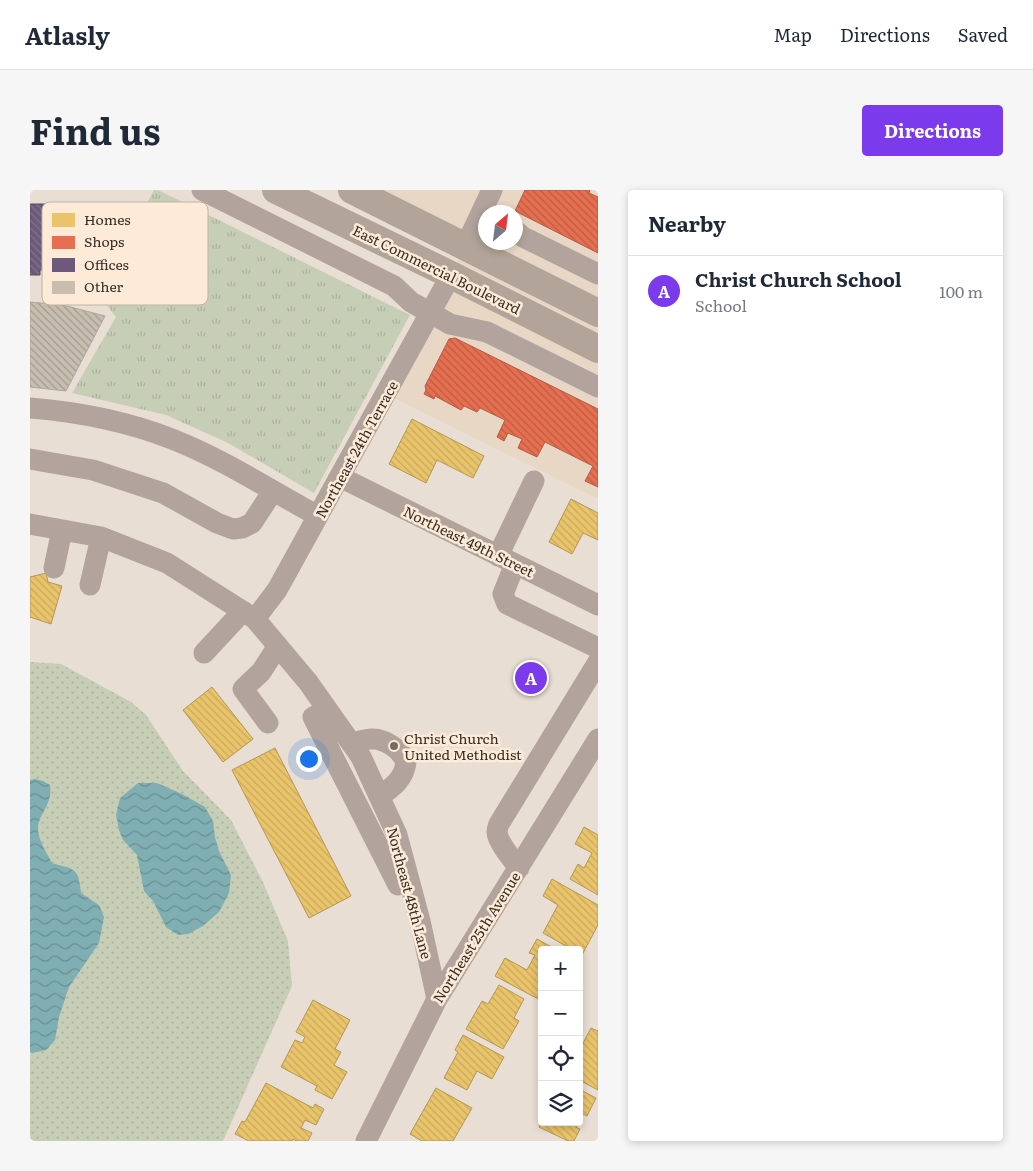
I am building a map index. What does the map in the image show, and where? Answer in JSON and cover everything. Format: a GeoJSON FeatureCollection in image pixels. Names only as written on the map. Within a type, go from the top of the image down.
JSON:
{"type":"FeatureCollection","features":[{"type":"Feature","properties":{"kind":"main road","name":"East Commercial Boulevard"},"geometry":{"type":"LineString","coordinates":[[276,190],[452,275],[598,349]]}},
{"type":"Feature","properties":{"kind":"main road"},"geometry":{"type":"LineString","coordinates":[[352,190],[598,312]]}},
{"type":"Feature","properties":{"kind":"main road"},"geometry":{"type":"LineString","coordinates":[[452,275],[468,266],[503,265]]}},
{"type":"Feature","properties":{"kind":"street"},"geometry":{"type":"LineString","coordinates":[[202,190],[394,286],[411,302],[450,324],[487,332],[598,387]]}},
{"type":"Feature","properties":{"kind":"street"},"geometry":{"type":"LineString","coordinates":[[465,246],[488,204]]}},
{"type":"Feature","properties":{"kind":"street"},"geometry":{"type":"LineString","coordinates":[[523,237],[598,274]]}},
{"type":"Feature","properties":{"kind":"street","name":"Northeast 24th Terrace"},"geometry":{"type":"LineString","coordinates":[[204,652],[278,590],[452,275]]}},
{"type":"Feature","properties":{"kind":"street"},"geometry":{"type":"LineString","coordinates":[[30,408],[74,412],[130,425],[172,439],[235,470],[318,516]]}},
{"type":"Feature","properties":{"kind":"street"},"geometry":{"type":"LineString","coordinates":[[30,459],[93,470],[163,493],[217,523],[233,529],[242,528],[252,523],[273,491]]}},
{"type":"Feature","properties":{"kind":"street","name":"Northeast 49th Street"},"geometry":{"type":"LineString","coordinates":[[340,477],[598,606]]}},
{"type":"Feature","properties":{"kind":"street"},"geometry":{"type":"LineString","coordinates":[[534,481],[507,560],[503,594],[507,604],[598,648]]}},
{"type":"Feature","properties":{"kind":"street","name":"Northeast 48th Lane"},"geometry":{"type":"LineString","coordinates":[[30,524],[101,537],[167,563],[249,615],[278,646],[308,682],[361,757],[398,835],[437,999]]}},
{"type":"Feature","properties":{"kind":"street"},"geometry":{"type":"LineString","coordinates":[[54,568],[62,530]]}},
{"type":"Feature","properties":{"kind":"street"},"geometry":{"type":"LineString","coordinates":[[90,585],[101,537]]}},
{"type":"Feature","properties":{"kind":"street"},"geometry":{"type":"LineString","coordinates":[[268,722],[243,690],[261,672],[278,646]]}},
{"type":"Feature","properties":{"kind":"street"},"geometry":{"type":"LineString","coordinates":[[519,868],[500,841],[496,832],[499,824],[598,662]]}},
{"type":"Feature","properties":{"kind":"street"},"geometry":{"type":"LineString","coordinates":[[327,709],[313,716],[398,885],[409,881]]}},
{"type":"Feature","properties":{"kind":"street"},"geometry":{"type":"LineString","coordinates":[[352,743],[370,738],[376,739],[389,744],[403,755],[406,762],[401,778],[394,786],[380,796]]}},
{"type":"Feature","properties":{"kind":"street","name":"Northeast 25th Avenue"},"geometry":{"type":"LineString","coordinates":[[366,1141],[437,999],[598,739]]}},
{"type":"Feature","properties":{"kind":"shaded area"},"geometry":{"type":"Polygon","coordinates":[[[351,190],[598,190],[598,499],[386,394],[465,247],[351,190]]]}},
{"type":"Feature","properties":{"kind":"green space"},"geometry":{"type":"Polygon","coordinates":[[[154,190],[158,190],[182,202],[148,202],[154,190]]]}},
{"type":"Feature","properties":{"kind":"green space"},"geometry":{"type":"Polygon","coordinates":[[[208,215],[410,315],[314,493],[228,443],[166,415],[72,393],[116,317],[107,305],[208,305],[208,215]]]}},
{"type":"Feature","properties":{"kind":"green space"},"geometry":{"type":"Polygon","coordinates":[[[30,662],[61,664],[131,702],[146,715],[183,771],[231,820],[262,880],[288,941],[292,986],[223,1141],[30,1141],[30,662]]]}},
{"type":"Feature","properties":{"kind":"water"},"geometry":{"type":"Polygon","coordinates":[[[35,779],[50,785],[50,797],[38,826],[43,846],[52,863],[71,869],[77,874],[81,893],[99,905],[104,917],[99,943],[69,987],[59,1017],[55,1040],[46,1050],[32,1053],[30,1052],[30,780],[35,779]]]}},
{"type":"Feature","properties":{"kind":"water"},"geometry":{"type":"Polygon","coordinates":[[[138,783],[157,783],[205,807],[213,821],[219,851],[231,875],[229,893],[219,912],[203,926],[188,934],[178,935],[166,927],[153,901],[144,891],[137,855],[123,840],[119,830],[116,815],[120,798],[138,783]]]}},
{"type":"Feature","properties":{"kind":"building: Homes"},"geometry":{"type":"Polygon","coordinates":[[[412,419],[484,456],[473,478],[437,460],[426,483],[389,464],[412,419]]]}},
{"type":"Feature","properties":{"kind":"building: Homes"},"geometry":{"type":"Polygon","coordinates":[[[571,499],[598,513],[598,540],[583,533],[572,554],[549,542],[571,499]]]}},
{"type":"Feature","properties":{"kind":"building: Homes"},"geometry":{"type":"Polygon","coordinates":[[[46,573],[48,582],[62,586],[51,624],[30,617],[30,577],[46,573]]]}},
{"type":"Feature","properties":{"kind":"building: Homes"},"geometry":{"type":"Polygon","coordinates":[[[212,687],[253,739],[223,762],[183,710],[212,687]]]}},
{"type":"Feature","properties":{"kind":"building: Homes"},"geometry":{"type":"Polygon","coordinates":[[[275,748],[351,896],[309,918],[232,770],[275,748]]]}},
{"type":"Feature","properties":{"kind":"building: Homes"},"geometry":{"type":"Polygon","coordinates":[[[584,827],[598,835],[598,895],[570,879],[578,864],[584,868],[592,853],[575,844],[584,827]]]}},
{"type":"Feature","properties":{"kind":"building: Homes"},"geometry":{"type":"Polygon","coordinates":[[[552,879],[598,905],[598,925],[583,953],[583,946],[566,946],[543,933],[558,905],[543,896],[552,879]]]}},
{"type":"Feature","properties":{"kind":"building: Homes"},"geometry":{"type":"Polygon","coordinates":[[[537,939],[550,946],[538,946],[538,999],[495,976],[505,958],[527,970],[535,955],[529,953],[537,939]]]}},
{"type":"Feature","properties":{"kind":"building: Homes"},"geometry":{"type":"Polygon","coordinates":[[[499,985],[524,999],[514,1018],[519,1021],[503,1049],[466,1029],[482,1001],[488,1004],[499,985]]]}},
{"type":"Feature","properties":{"kind":"building: Homes"},"geometry":{"type":"Polygon","coordinates":[[[313,1000],[350,1020],[335,1049],[341,1052],[334,1065],[347,1072],[332,1099],[315,1090],[317,1086],[281,1067],[295,1040],[302,1043],[305,1037],[296,1032],[313,1000]]]}},
{"type":"Feature","properties":{"kind":"building: Homes"},"geometry":{"type":"Polygon","coordinates":[[[591,1028],[598,1031],[598,1090],[583,1082],[583,1043],[591,1028]]]}},
{"type":"Feature","properties":{"kind":"building: Homes"},"geometry":{"type":"Polygon","coordinates":[[[463,1035],[504,1057],[492,1079],[477,1071],[467,1090],[444,1078],[458,1052],[455,1050],[463,1035]]]}},
{"type":"Feature","properties":{"kind":"building: Homes"},"geometry":{"type":"Polygon","coordinates":[[[266,1083],[313,1108],[315,1104],[324,1109],[316,1125],[305,1120],[301,1128],[312,1133],[308,1141],[296,1141],[293,1139],[292,1141],[249,1141],[235,1134],[242,1121],[245,1122],[266,1083]]]}},
{"type":"Feature","properties":{"kind":"building: Homes"},"geometry":{"type":"Polygon","coordinates":[[[436,1088],[472,1108],[453,1141],[422,1141],[410,1134],[436,1088]]]}},
{"type":"Feature","properties":{"kind":"building: Homes"},"geometry":{"type":"Polygon","coordinates":[[[583,1091],[596,1098],[587,1116],[583,1114],[583,1091]]]}},
{"type":"Feature","properties":{"kind":"building: Homes"},"geometry":{"type":"Polygon","coordinates":[[[577,1126],[580,1129],[574,1141],[568,1141],[539,1127],[577,1126]]]}},
{"type":"Feature","properties":{"kind":"building: Shops"},"geometry":{"type":"Polygon","coordinates":[[[525,190],[590,190],[589,193],[598,197],[598,253],[523,215],[523,205],[518,205],[525,190]]]}},
{"type":"Feature","properties":{"kind":"building: Shops"},"geometry":{"type":"Polygon","coordinates":[[[455,338],[598,409],[598,487],[585,481],[593,466],[545,442],[537,457],[518,448],[522,439],[508,433],[504,441],[497,437],[505,420],[480,408],[477,412],[464,406],[461,410],[435,396],[434,399],[424,394],[425,386],[449,339],[455,338]]]}},
{"type":"Feature","properties":{"kind":"building: Offices"},"geometry":{"type":"Polygon","coordinates":[[[30,204],[42,204],[42,270],[40,270],[40,275],[30,275],[30,204]]]}},
{"type":"Feature","properties":{"kind":"building: Other"},"geometry":{"type":"Polygon","coordinates":[[[30,302],[42,303],[42,305],[63,305],[105,316],[66,391],[30,387],[30,302]]]}},
{"type":"Feature","properties":{"kind":"place","name":"Christ Church School"},"geometry":{"type":"Point","coordinates":[531,678]}},
{"type":"Feature","properties":{"kind":"place","name":"Christ Church United Methodist"},"geometry":{"type":"Point","coordinates":[394,746]}}]}
